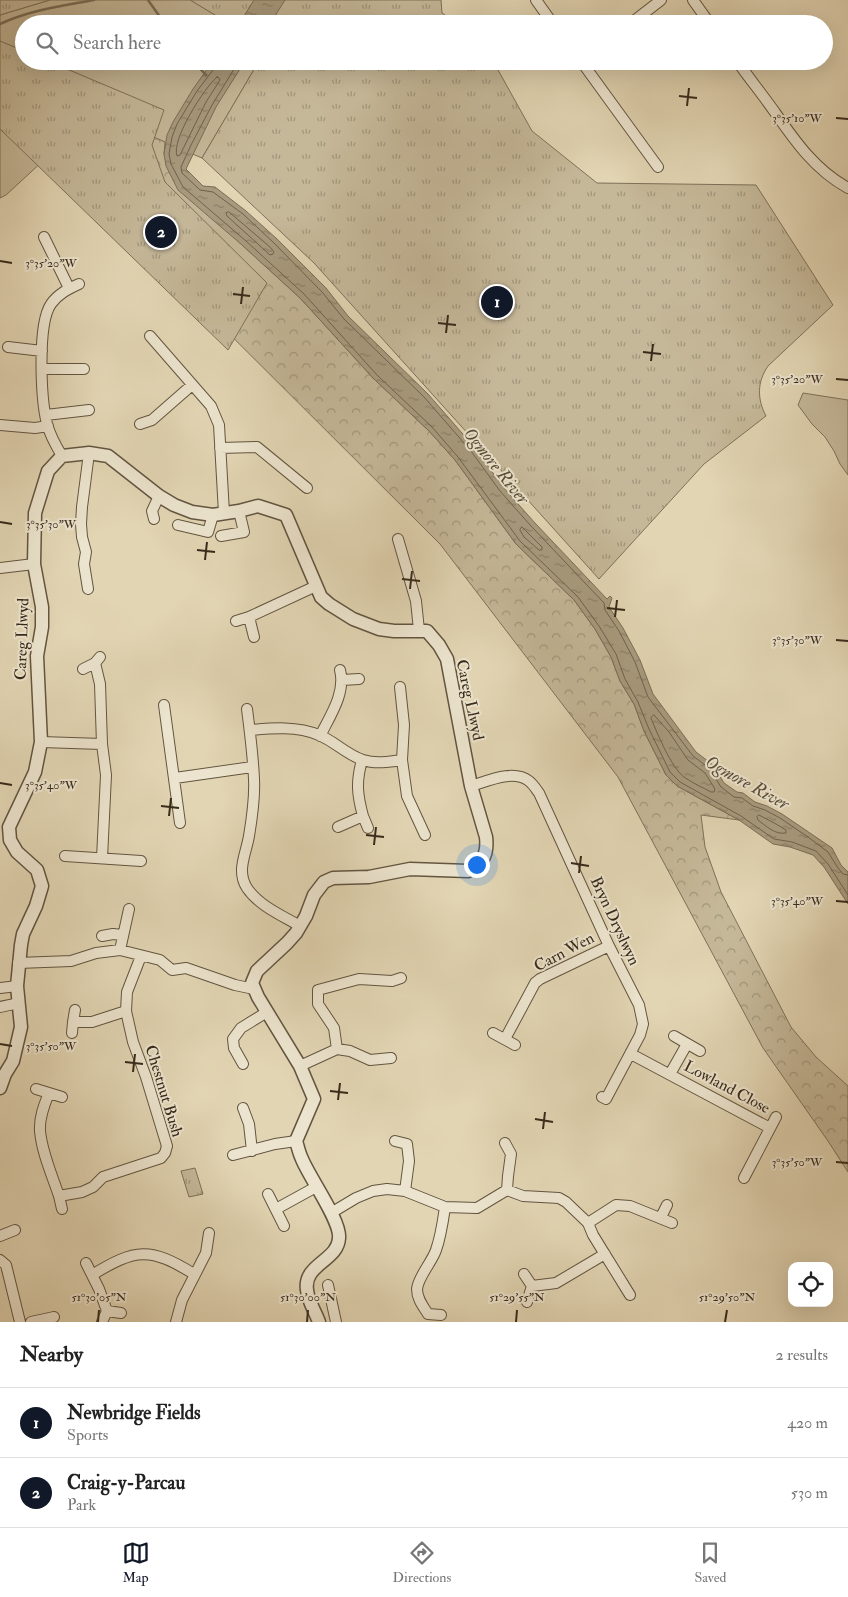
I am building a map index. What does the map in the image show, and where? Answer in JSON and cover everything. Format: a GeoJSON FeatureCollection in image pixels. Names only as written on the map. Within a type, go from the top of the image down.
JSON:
{"type":"FeatureCollection","features":[{"type":"Feature","properties":{"kind":"street"},"geometry":{"type":"LineString","coordinates":[[536,0],[547,15]]}},
{"type":"Feature","properties":{"kind":"street"},"geometry":{"type":"LineString","coordinates":[[642,15],[661,0]]}},
{"type":"Feature","properties":{"kind":"street"},"geometry":{"type":"LineString","coordinates":[[693,0],[704,15]]}},
{"type":"Feature","properties":{"kind":"street"},"geometry":{"type":"LineString","coordinates":[[588,70],[658,167]]}},
{"type":"Feature","properties":{"kind":"street"},"geometry":{"type":"LineString","coordinates":[[743,70],[810,159],[832,178],[848,188]]}},
{"type":"Feature","properties":{"kind":"street"},"geometry":{"type":"LineString","coordinates":[[44,238],[74,286],[58,295],[50,305],[46,316],[42,351],[43,399],[48,426],[62,456],[89,453],[108,456],[159,496],[192,512],[218,514],[258,506],[286,515],[321,597],[353,620],[379,629],[394,631],[420,630],[416,601],[398,539]]}},
{"type":"Feature","properties":{"kind":"street"},"geometry":{"type":"LineString","coordinates":[[150,336],[211,406],[218,425],[220,448],[218,514],[208,532],[178,525]]}},
{"type":"Feature","properties":{"kind":"street"},"geometry":{"type":"LineString","coordinates":[[8,347],[42,351]]}},
{"type":"Feature","properties":{"kind":"street"},"geometry":{"type":"LineString","coordinates":[[68,358],[68,369]]}},
{"type":"Feature","properties":{"kind":"street"},"geometry":{"type":"LineString","coordinates":[[42,369],[84,369]]}},
{"type":"Feature","properties":{"kind":"street"},"geometry":{"type":"LineString","coordinates":[[140,424],[154,424],[192,385]]}},
{"type":"Feature","properties":{"kind":"street"},"geometry":{"type":"LineString","coordinates":[[46,415],[89,410]]}},
{"type":"Feature","properties":{"kind":"street"},"geometry":{"type":"LineString","coordinates":[[0,430],[0,426],[35,428],[48,426]]}},
{"type":"Feature","properties":{"kind":"street"},"geometry":{"type":"LineString","coordinates":[[220,448],[257,447],[306,488]]}},
{"type":"Feature","properties":{"kind":"street"},"geometry":{"type":"LineString","coordinates":[[88,589],[84,564],[85,552],[82,524],[89,453]]}},
{"type":"Feature","properties":{"kind":"street","name":"Careg Llwyd"},"geometry":{"type":"LineString","coordinates":[[0,1088],[5,1074],[13,1061],[19,1037],[21,1027],[17,986],[18,963],[24,934],[42,886],[37,870],[18,852],[10,840],[5,826],[35,772],[41,742],[36,656],[42,628],[42,608],[34,564],[34,512],[48,471],[62,456]]}},
{"type":"Feature","properties":{"kind":"street"},"geometry":{"type":"LineString","coordinates":[[154,518],[152,511],[159,496]]}},
{"type":"Feature","properties":{"kind":"street"},"geometry":{"type":"LineString","coordinates":[[221,536],[244,532],[239,511]]}},
{"type":"Feature","properties":{"kind":"street"},"geometry":{"type":"LineString","coordinates":[[0,568],[34,564]]}},
{"type":"Feature","properties":{"kind":"street"},"geometry":{"type":"LineString","coordinates":[[236,621],[249,617],[316,586]]}},
{"type":"Feature","properties":{"kind":"street"},"geometry":{"type":"LineString","coordinates":[[249,617],[254,637]]}},
{"type":"Feature","properties":{"kind":"street","name":"Careg Llwyd"},"geometry":{"type":"LineString","coordinates":[[254,989],[252,983],[257,971],[287,944],[300,926],[318,887],[324,882],[333,878],[368,877],[410,869],[468,871],[474,869],[482,862],[487,845],[486,837],[471,786],[447,659],[432,636],[426,631],[420,630]]}},
{"type":"Feature","properties":{"kind":"street"},"geometry":{"type":"LineString","coordinates":[[83,669],[98,660],[102,744],[106,775],[102,858]]}},
{"type":"Feature","properties":{"kind":"street"},"geometry":{"type":"LineString","coordinates":[[320,736],[342,689],[341,675],[359,679]]}},
{"type":"Feature","properties":{"kind":"street"},"geometry":{"type":"LineString","coordinates":[[400,687],[404,725],[402,760],[407,796],[425,835]]}},
{"type":"Feature","properties":{"kind":"street"},"geometry":{"type":"LineString","coordinates":[[164,705],[180,823]]}},
{"type":"Feature","properties":{"kind":"street"},"geometry":{"type":"LineString","coordinates":[[247,709],[254,778],[253,806],[242,866],[244,883],[261,903],[300,926]]}},
{"type":"Feature","properties":{"kind":"street"},"geometry":{"type":"LineString","coordinates":[[250,730],[274,728],[305,731],[320,736],[362,760],[372,762],[402,760]]}},
{"type":"Feature","properties":{"kind":"street"},"geometry":{"type":"LineString","coordinates":[[41,742],[102,744]]}},
{"type":"Feature","properties":{"kind":"street"},"geometry":{"type":"LineString","coordinates":[[362,760],[358,775],[357,794],[368,828]]}},
{"type":"Feature","properties":{"kind":"street"},"geometry":{"type":"LineString","coordinates":[[175,778],[252,767]]}},
{"type":"Feature","properties":{"kind":"street","name":"Bryn Dryslwyn"},"geometry":{"type":"LineString","coordinates":[[471,786],[514,775],[531,782],[539,793],[609,946],[639,1006],[643,1024],[640,1035],[607,1100]]}},
{"type":"Feature","properties":{"kind":"street"},"geometry":{"type":"LineString","coordinates":[[338,826],[363,816]]}},
{"type":"Feature","properties":{"kind":"street"},"geometry":{"type":"LineString","coordinates":[[65,856],[141,861]]}},
{"type":"Feature","properties":{"kind":"street"},"geometry":{"type":"LineString","coordinates":[[120,950],[129,910]]}},
{"type":"Feature","properties":{"kind":"street"},"geometry":{"type":"LineString","coordinates":[[102,936],[122,935]]}},
{"type":"Feature","properties":{"kind":"street","name":"Carn Wen"},"geometry":{"type":"LineString","coordinates":[[505,1039],[540,979],[609,946]]}},
{"type":"Feature","properties":{"kind":"street"},"geometry":{"type":"LineString","coordinates":[[18,963],[70,961],[120,950],[160,960],[172,970],[186,968],[235,985],[254,989],[300,1066],[314,1099],[296,1141],[302,1160],[331,1213],[340,1237],[338,1244],[331,1254],[311,1271],[306,1283],[309,1298],[319,1322]]}},
{"type":"Feature","properties":{"kind":"street","name":"Chestnut Bush"},"geometry":{"type":"LineString","coordinates":[[59,1196],[82,1192],[93,1187],[103,1177],[161,1158],[165,1153],[167,1146],[133,1042],[126,1011],[127,992],[141,956]]}},
{"type":"Feature","properties":{"kind":"street"},"geometry":{"type":"LineString","coordinates":[[337,1048],[334,1028],[318,1004],[318,990],[359,979],[392,980],[401,978]]}},
{"type":"Feature","properties":{"kind":"street"},"geometry":{"type":"LineString","coordinates":[[0,988],[17,986]]}},
{"type":"Feature","properties":{"kind":"street"},"geometry":{"type":"LineString","coordinates":[[0,1007],[19,1003]]}},
{"type":"Feature","properties":{"kind":"street"},"geometry":{"type":"LineString","coordinates":[[72,1033],[75,1010]]}},
{"type":"Feature","properties":{"kind":"street"},"geometry":{"type":"LineString","coordinates":[[73,1022],[92,1022],[126,1011]]}},
{"type":"Feature","properties":{"kind":"street"},"geometry":{"type":"LineString","coordinates":[[243,1064],[234,1048],[233,1039],[241,1028],[266,1012]]}},
{"type":"Feature","properties":{"kind":"street"},"geometry":{"type":"LineString","coordinates":[[493,1033],[515,1045]]}},
{"type":"Feature","properties":{"kind":"street","name":"Lowland Close"},"geometry":{"type":"LineString","coordinates":[[674,1036],[700,1051]]}},
{"type":"Feature","properties":{"kind":"street","name":"Lowland Close"},"geometry":{"type":"LineString","coordinates":[[670,1074],[687,1044]]}},
{"type":"Feature","properties":{"kind":"street"},"geometry":{"type":"LineString","coordinates":[[300,1066],[337,1048],[350,1051],[370,1060],[391,1058]]}},
{"type":"Feature","properties":{"kind":"street","name":"Lowland Close"},"geometry":{"type":"LineString","coordinates":[[631,1054],[770,1128]]}},
{"type":"Feature","properties":{"kind":"street"},"geometry":{"type":"LineString","coordinates":[[36,1088],[62,1097]]}},
{"type":"Feature","properties":{"kind":"street"},"geometry":{"type":"LineString","coordinates":[[49,1093],[42,1110],[40,1130],[62,1209]]}},
{"type":"Feature","properties":{"kind":"street"},"geometry":{"type":"LineString","coordinates":[[243,1108],[249,1124],[252,1151]]}},
{"type":"Feature","properties":{"kind":"street","name":"Lowland Close"},"geometry":{"type":"LineString","coordinates":[[744,1178],[776,1117]]}},
{"type":"Feature","properties":{"kind":"street"},"geometry":{"type":"LineString","coordinates":[[233,1155],[275,1144],[296,1141]]}},
{"type":"Feature","properties":{"kind":"street"},"geometry":{"type":"LineString","coordinates":[[395,1141],[407,1144],[409,1161],[405,1191]]}},
{"type":"Feature","properties":{"kind":"street"},"geometry":{"type":"LineString","coordinates":[[505,1144],[512,1154],[507,1190]]}},
{"type":"Feature","properties":{"kind":"street"},"geometry":{"type":"LineString","coordinates":[[276,1209],[316,1187]]}},
{"type":"Feature","properties":{"kind":"street"},"geometry":{"type":"LineString","coordinates":[[331,1213],[356,1198],[373,1191],[387,1189],[405,1191],[445,1207],[477,1208],[507,1190]]}},
{"type":"Feature","properties":{"kind":"street"},"geometry":{"type":"LineString","coordinates":[[507,1190],[523,1196],[558,1198],[566,1202],[588,1223],[630,1295]]}},
{"type":"Feature","properties":{"kind":"street"},"geometry":{"type":"LineString","coordinates":[[268,1194],[284,1226]]}},
{"type":"Feature","properties":{"kind":"street"},"geometry":{"type":"LineString","coordinates":[[588,1223],[616,1205],[630,1206],[672,1223]]}},
{"type":"Feature","properties":{"kind":"street"},"geometry":{"type":"LineString","coordinates":[[661,1217],[667,1205]]}},
{"type":"Feature","properties":{"kind":"street"},"geometry":{"type":"LineString","coordinates":[[442,1315],[426,1318],[419,1301],[418,1288],[420,1280],[431,1262],[436,1249],[445,1207]]}},
{"type":"Feature","properties":{"kind":"street"},"geometry":{"type":"LineString","coordinates":[[0,1236],[15,1230]]}},
{"type":"Feature","properties":{"kind":"street"},"geometry":{"type":"LineString","coordinates":[[176,1322],[182,1300],[206,1253],[209,1233]]}},
{"type":"Feature","properties":{"kind":"street"},"geometry":{"type":"LineString","coordinates":[[92,1275],[110,1264],[143,1254],[173,1261],[194,1274]]}},
{"type":"Feature","properties":{"kind":"street"},"geometry":{"type":"LineString","coordinates":[[532,1286],[556,1283],[605,1254]]}},
{"type":"Feature","properties":{"kind":"street"},"geometry":{"type":"LineString","coordinates":[[0,1260],[6,1265],[20,1322]]}},
{"type":"Feature","properties":{"kind":"street"},"geometry":{"type":"LineString","coordinates":[[86,1263],[107,1312],[102,1322]]}},
{"type":"Feature","properties":{"kind":"street"},"geometry":{"type":"LineString","coordinates":[[524,1274],[532,1286]]}},
{"type":"Feature","properties":{"kind":"street"},"geometry":{"type":"LineString","coordinates":[[328,1285],[336,1322]]}},
{"type":"Feature","properties":{"kind":"street"},"geometry":{"type":"LineString","coordinates":[[527,1302],[532,1286]]}},
{"type":"Feature","properties":{"kind":"street"},"geometry":{"type":"LineString","coordinates":[[107,1312],[121,1313]]}},
{"type":"Feature","properties":{"kind":"street"},"geometry":{"type":"LineString","coordinates":[[31,1322],[54,1317]]}},
{"type":"Feature","properties":{"kind":"green space"},"geometry":{"type":"Polygon","coordinates":[[[0,0],[50,0],[0,15],[0,0]]]}},
{"type":"Feature","properties":{"kind":"green space"},"geometry":{"type":"Polygon","coordinates":[[[50,0],[191,0],[216,15],[15,15],[15,70],[254,70],[202,158],[147,135],[57,148],[6,195],[0,198],[0,15],[50,0]]]}},
{"type":"Feature","properties":{"kind":"green space"},"geometry":{"type":"Polygon","coordinates":[[[190,0],[441,0],[442,13],[445,15],[215,15],[190,0]]]}},
{"type":"Feature","properties":{"kind":"green space"},"geometry":{"type":"Polygon","coordinates":[[[0,41],[15,47],[15,70],[69,70],[164,110],[152,145],[165,182],[267,283],[228,350],[0,129],[0,41]]]}},
{"type":"Feature","properties":{"kind":"green space"},"geometry":{"type":"Polygon","coordinates":[[[254,70],[498,70],[532,131],[597,183],[756,185],[833,305],[768,366],[764,372],[760,384],[760,397],[766,416],[704,464],[599,579],[314,263],[202,158],[254,70]]]}},
{"type":"Feature","properties":{"kind":"green space"},"geometry":{"type":"Polygon","coordinates":[[[147,134],[165,142],[164,154],[242,245],[300,298],[373,378],[429,431],[455,460],[516,544],[574,600],[595,629],[611,657],[620,681],[634,704],[644,731],[666,775],[677,786],[739,820],[701,815],[705,847],[721,892],[791,1027],[816,1057],[848,1086],[848,1172],[763,1048],[618,777],[440,544],[97,202],[147,134]]]}},
{"type":"Feature","properties":{"kind":"green space"},"geometry":{"type":"Polygon","coordinates":[[[803,393],[848,400],[848,475],[825,437],[812,424],[798,405],[803,393]]]}},
{"type":"Feature","properties":{"kind":"green space"},"geometry":{"type":"Polygon","coordinates":[[[195,1168],[203,1194],[189,1197],[181,1171],[195,1168]]]}},
{"type":"Feature","properties":{"kind":"water"},"geometry":{"type":"Polygon","coordinates":[[[254,0],[285,0],[276,15],[245,15],[254,0]]]}},
{"type":"Feature","properties":{"kind":"water"},"geometry":{"type":"Polygon","coordinates":[[[207,70],[239,70],[216,107],[186,169],[203,186],[215,187],[246,211],[326,288],[348,316],[428,394],[475,448],[503,487],[535,523],[607,599],[610,596],[612,598],[609,607],[640,660],[653,694],[696,752],[713,765],[724,783],[755,802],[782,814],[832,848],[841,865],[848,872],[848,904],[824,867],[813,855],[790,847],[773,844],[739,820],[677,786],[666,775],[644,731],[634,704],[620,681],[611,657],[595,629],[574,600],[516,544],[455,460],[429,431],[373,378],[300,298],[178,190],[166,166],[164,154],[167,135],[193,89],[207,70]]]}},
{"type":"Feature","properties":{"kind":"waterway"},"geometry":{"type":"LineString","coordinates":[[24,15],[94,0]]}},
{"type":"Feature","properties":{"kind":"waterway"},"geometry":{"type":"LineString","coordinates":[[148,0],[159,15]]}},
{"type":"Feature","properties":{"kind":"waterway"},"geometry":{"type":"LineString","coordinates":[[0,24],[15,18]]}},
{"type":"Feature","properties":{"kind":"waterway"},"geometry":{"type":"LineString","coordinates":[[201,70],[206,75]]}},
{"type":"Feature","properties":{"kind":"place","name":"Craig-y-Parcau"},"geometry":{"type":"Point","coordinates":[161,232]}},
{"type":"Feature","properties":{"kind":"place","name":"Newbridge Fields"},"geometry":{"type":"Point","coordinates":[497,302]}},
{"type":"Feature","properties":{"kind":"water label","name":"Ogmore River"},"geometry":{"type":"Point","coordinates":[496,466]}},
{"type":"Feature","properties":{"kind":"water label","name":"Ogmore River"},"geometry":{"type":"Point","coordinates":[747,783]}}]}
